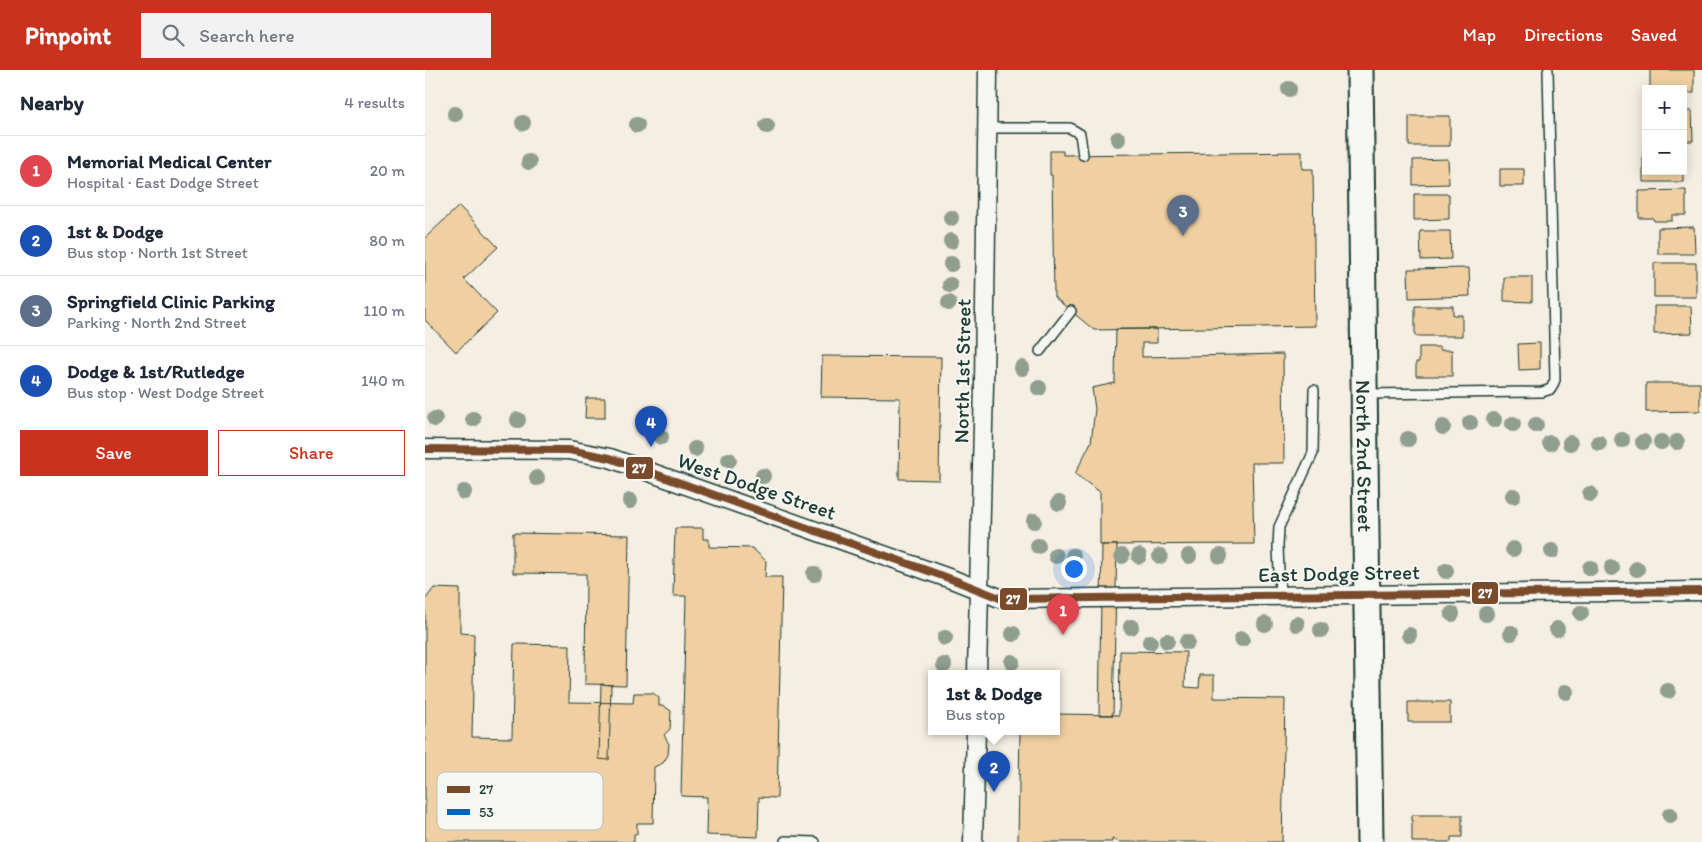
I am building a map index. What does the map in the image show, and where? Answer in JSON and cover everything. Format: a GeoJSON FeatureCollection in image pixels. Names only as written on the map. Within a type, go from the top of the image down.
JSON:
{"type":"FeatureCollection","features":[{"type":"Feature","properties":{"kind":"main road","name":"North 2nd Street"},"geometry":{"type":"LineString","coordinates":[[1360,70],[1370,842]]}},
{"type":"Feature","properties":{"kind":"street","name":"North 1st Street"},"geometry":{"type":"LineString","coordinates":[[977,670],[989,70]]}},
{"type":"Feature","properties":{"kind":"street","name":"West Dodge Street"},"geometry":{"type":"LineString","coordinates":[[425,448],[569,450],[610,458],[979,590]]}},
{"type":"Feature","properties":{"kind":"street","name":"East Dodge Street"},"geometry":{"type":"LineString","coordinates":[[979,590],[1002,599],[1702,591]]}},
{"type":"Feature","properties":{"kind":"street"},"geometry":{"type":"LineString","coordinates":[[973,842],[975,735]]}},
{"type":"Feature","properties":{"kind":"lane"},"geometry":{"type":"LineString","coordinates":[[1364,394],[1542,392],[1551,389],[1555,380],[1548,70]]}},
{"type":"Feature","properties":{"kind":"lane"},"geometry":{"type":"LineString","coordinates":[[988,128],[1070,128],[1080,134],[1083,155]]}},
{"type":"Feature","properties":{"kind":"lane"},"geometry":{"type":"LineString","coordinates":[[1040,351],[1071,311]]}},
{"type":"Feature","properties":{"kind":"lane"},"geometry":{"type":"LineString","coordinates":[[1280,596],[1279,526],[1313,453],[1314,390]]}},
{"type":"Feature","properties":{"kind":"lane"},"geometry":{"type":"LineString","coordinates":[[785,841],[815,842]]}},
{"type":"Feature","properties":{"kind":"building"},"geometry":{"type":"Polygon","coordinates":[[[1650,70],[1694,70],[1694,93],[1687,93],[1687,85],[1650,85],[1650,70]]]}},
{"type":"Feature","properties":{"kind":"building"},"geometry":{"type":"Polygon","coordinates":[[[1687,111],[1692,111],[1693,141],[1687,141],[1687,111]]]}},
{"type":"Feature","properties":{"kind":"building"},"geometry":{"type":"Polygon","coordinates":[[[1409,116],[1450,116],[1450,146],[1409,146],[1409,116]]]}},
{"type":"Feature","properties":{"kind":"building"},"geometry":{"type":"Polygon","coordinates":[[[1050,151],[1063,151],[1063,155],[1302,152],[1302,169],[1313,169],[1315,326],[1094,330],[1054,297],[1050,151]]]}},
{"type":"Feature","properties":{"kind":"building"},"geometry":{"type":"Polygon","coordinates":[[[1448,159],[1449,184],[1413,185],[1413,160],[1448,159]]]}},
{"type":"Feature","properties":{"kind":"building"},"geometry":{"type":"Polygon","coordinates":[[[1500,169],[1524,169],[1524,186],[1500,186],[1500,169]]]}},
{"type":"Feature","properties":{"kind":"building"},"geometry":{"type":"Polygon","coordinates":[[[1643,175],[1683,175],[1683,182],[1643,182],[1643,175]]]}},
{"type":"Feature","properties":{"kind":"building"},"geometry":{"type":"Polygon","coordinates":[[[1686,190],[1686,215],[1672,215],[1672,221],[1654,221],[1653,218],[1639,218],[1639,191],[1686,190]]]}},
{"type":"Feature","properties":{"kind":"building"},"geometry":{"type":"Polygon","coordinates":[[[1414,194],[1449,194],[1449,219],[1414,220],[1414,194]]]}},
{"type":"Feature","properties":{"kind":"building"},"geometry":{"type":"Polygon","coordinates":[[[459,206],[498,247],[464,279],[497,313],[456,352],[425,320],[425,238],[459,206]]]}},
{"type":"Feature","properties":{"kind":"building"},"geometry":{"type":"Polygon","coordinates":[[[1694,227],[1695,254],[1658,254],[1658,228],[1694,227]]]}},
{"type":"Feature","properties":{"kind":"building"},"geometry":{"type":"Polygon","coordinates":[[[1420,231],[1450,231],[1451,259],[1421,260],[1420,231]]]}},
{"type":"Feature","properties":{"kind":"building"},"geometry":{"type":"Polygon","coordinates":[[[1654,263],[1696,263],[1696,297],[1654,297],[1654,263]]]}},
{"type":"Feature","properties":{"kind":"building"},"geometry":{"type":"Polygon","coordinates":[[[1469,268],[1470,296],[1409,298],[1408,269],[1469,268]]]}},
{"type":"Feature","properties":{"kind":"building"},"geometry":{"type":"Polygon","coordinates":[[[1504,277],[1532,277],[1532,302],[1504,301],[1504,277]]]}},
{"type":"Feature","properties":{"kind":"building"},"geometry":{"type":"Polygon","coordinates":[[[1415,306],[1453,306],[1453,315],[1462,315],[1462,336],[1415,336],[1415,306]]]}},
{"type":"Feature","properties":{"kind":"building"},"geometry":{"type":"Polygon","coordinates":[[[1654,306],[1691,306],[1692,333],[1654,334],[1654,306]]]}},
{"type":"Feature","properties":{"kind":"building"},"geometry":{"type":"Polygon","coordinates":[[[1116,329],[1157,329],[1157,343],[1142,343],[1142,357],[1283,354],[1284,463],[1252,463],[1254,544],[1100,545],[1100,492],[1075,474],[1091,442],[1095,409],[1092,388],[1115,383],[1116,329]]]}},
{"type":"Feature","properties":{"kind":"building"},"geometry":{"type":"Polygon","coordinates":[[[1540,343],[1540,369],[1519,370],[1518,344],[1540,343]]]}},
{"type":"Feature","properties":{"kind":"building"},"geometry":{"type":"Polygon","coordinates":[[[1419,347],[1440,347],[1440,350],[1452,350],[1452,376],[1416,376],[1416,362],[1419,362],[1419,347]]]}},
{"type":"Feature","properties":{"kind":"building"},"geometry":{"type":"Polygon","coordinates":[[[822,356],[941,357],[939,480],[899,479],[900,398],[821,397],[822,356]]]}},
{"type":"Feature","properties":{"kind":"building"},"geometry":{"type":"Polygon","coordinates":[[[1646,383],[1700,383],[1700,411],[1646,412],[1646,383]]]}},
{"type":"Feature","properties":{"kind":"building"},"geometry":{"type":"Polygon","coordinates":[[[586,398],[605,398],[605,418],[585,418],[586,398]]]}},
{"type":"Feature","properties":{"kind":"building"},"geometry":{"type":"Polygon","coordinates":[[[675,528],[703,528],[703,539],[709,539],[709,547],[752,548],[766,561],[765,577],[782,577],[777,798],[759,797],[758,837],[706,835],[707,797],[681,796],[686,596],[673,596],[675,528]]]}},
{"type":"Feature","properties":{"kind":"building"},"geometry":{"type":"Polygon","coordinates":[[[513,533],[629,535],[626,685],[585,684],[586,574],[513,573],[513,533]]]}},
{"type":"Feature","properties":{"kind":"building"},"geometry":{"type":"Polygon","coordinates":[[[1102,545],[1117,545],[1113,715],[1099,715],[1102,545]]]}},
{"type":"Feature","properties":{"kind":"building"},"geometry":{"type":"Polygon","coordinates":[[[434,588],[460,589],[460,633],[474,634],[472,737],[512,738],[514,644],[570,645],[569,702],[633,703],[634,693],[653,693],[659,698],[659,706],[664,706],[671,711],[670,729],[664,735],[669,744],[668,755],[663,763],[654,767],[653,823],[637,823],[637,834],[634,834],[634,842],[425,842],[425,600],[434,588]]]}},
{"type":"Feature","properties":{"kind":"building"},"geometry":{"type":"Polygon","coordinates":[[[1120,651],[1186,652],[1185,687],[1199,688],[1200,675],[1214,675],[1214,698],[1285,699],[1282,842],[1119,842],[1112,839],[1112,842],[1018,842],[1020,735],[1060,735],[1060,714],[1119,715],[1120,651]]]}},
{"type":"Feature","properties":{"kind":"building"},"geometry":{"type":"Polygon","coordinates":[[[601,684],[611,685],[609,760],[599,759],[601,684]]]}},
{"type":"Feature","properties":{"kind":"building"},"geometry":{"type":"Polygon","coordinates":[[[1408,702],[1450,702],[1450,722],[1408,722],[1408,702]]]}},
{"type":"Feature","properties":{"kind":"building"},"geometry":{"type":"Polygon","coordinates":[[[1412,815],[1462,815],[1462,837],[1451,837],[1451,842],[1412,842],[1412,815]]]}},
{"type":"Feature","properties":{"kind":"transit line","name":"27"},"geometry":{"type":"LineString","coordinates":[[425,449],[569,450],[610,458],[954,580],[1002,599],[1702,591]]}},
{"type":"Feature","properties":{"kind":"place","name":"Springfield Clinic Parking"},"geometry":{"type":"Point","coordinates":[1183,236]}},
{"type":"Feature","properties":{"kind":"place","name":"Dodge & 1st/Rutledge"},"geometry":{"type":"Point","coordinates":[651,447]}},
{"type":"Feature","properties":{"kind":"place","name":"Memorial Medical Center"},"geometry":{"type":"Point","coordinates":[1063,635]}},
{"type":"Feature","properties":{"kind":"place","name":"1st & Dodge"},"geometry":{"type":"Point","coordinates":[994,792]}}]}
